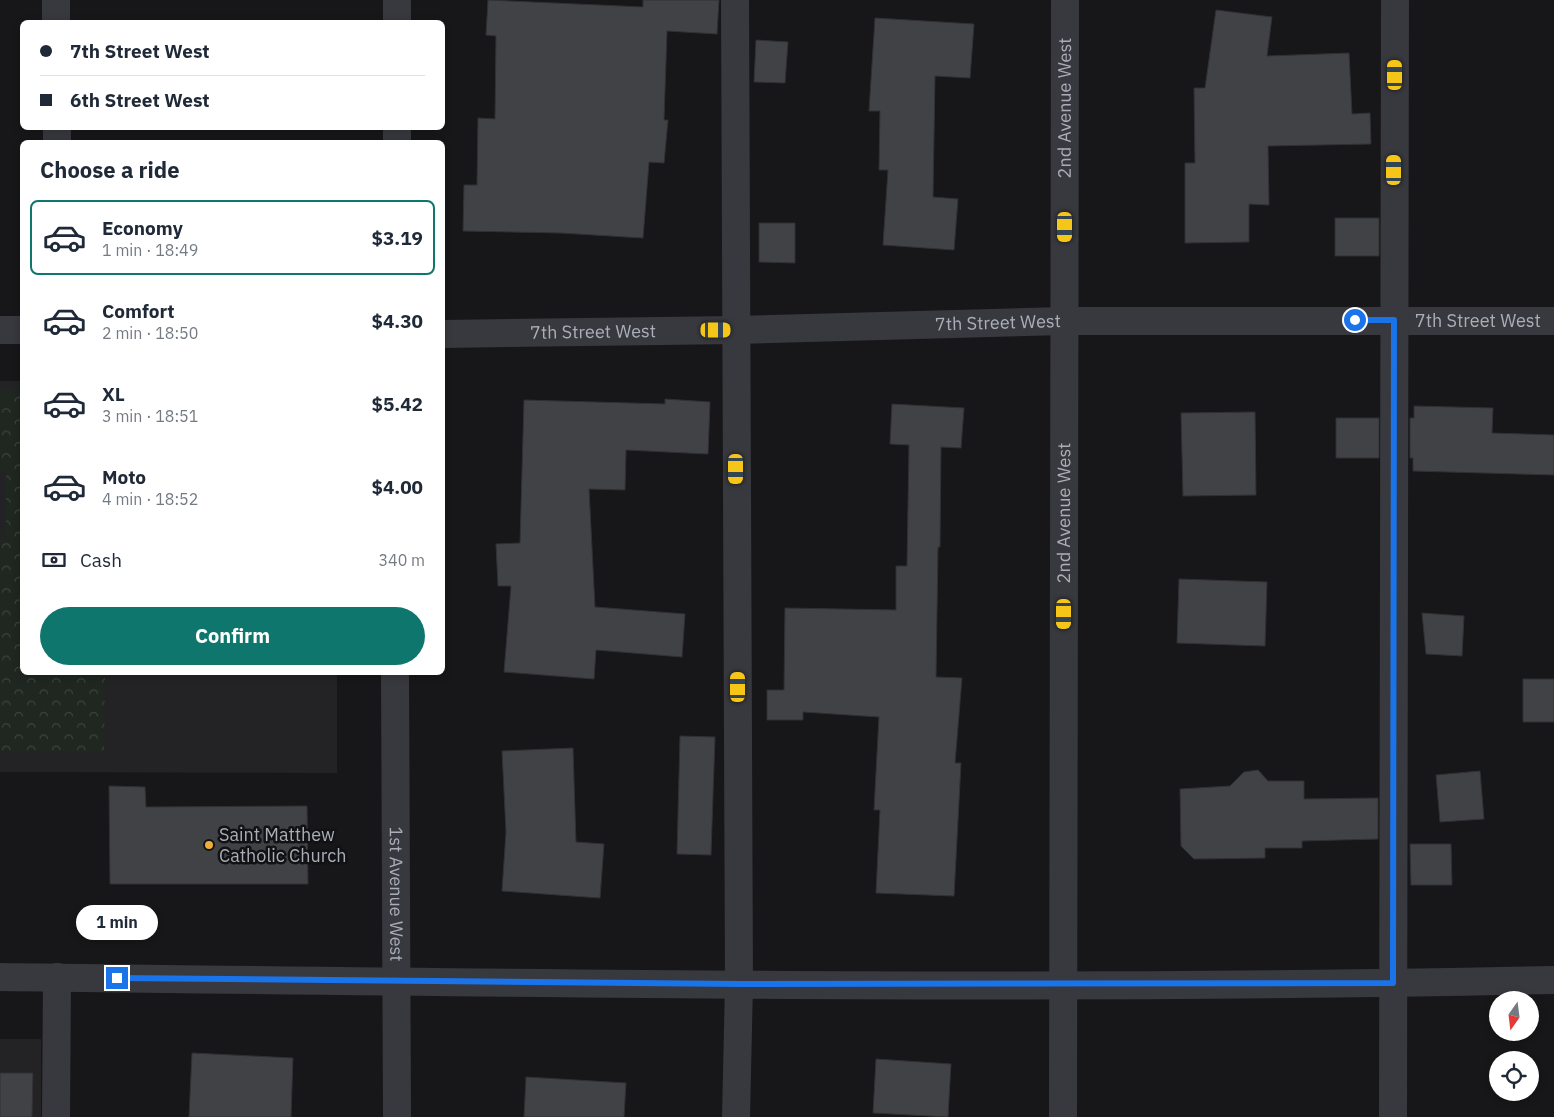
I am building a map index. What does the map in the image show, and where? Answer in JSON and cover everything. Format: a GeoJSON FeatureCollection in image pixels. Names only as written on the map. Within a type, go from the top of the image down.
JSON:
{"type":"FeatureCollection","features":[{"type":"Feature","properties":{"kind":"street"},"geometry":{"type":"LineString","coordinates":[[56,0],[56,20]]}},
{"type":"Feature","properties":{"kind":"street"},"geometry":{"type":"LineString","coordinates":[[397,0],[397,20]]}},
{"type":"Feature","properties":{"kind":"street"},"geometry":{"type":"LineString","coordinates":[[735,0],[739,984],[736,1117]]}},
{"type":"Feature","properties":{"kind":"street","name":"2nd Avenue West"},"geometry":{"type":"LineString","coordinates":[[1063,1117],[1065,0]]}},
{"type":"Feature","properties":{"kind":"street"},"geometry":{"type":"LineString","coordinates":[[1393,1117],[1395,0]]}},
{"type":"Feature","properties":{"kind":"street","name":"7th Street West"},"geometry":{"type":"LineString","coordinates":[[445,334],[736,330],[1064,321],[1554,321]]}},
{"type":"Feature","properties":{"kind":"street"},"geometry":{"type":"LineString","coordinates":[[0,330],[20,330]]}},
{"type":"Feature","properties":{"kind":"street","name":"1st Avenue West"},"geometry":{"type":"LineString","coordinates":[[395,675],[397,1117]]}},
{"type":"Feature","properties":{"kind":"street"},"geometry":{"type":"LineString","coordinates":[[0,977],[739,984],[1393,983],[1554,980]]}},
{"type":"Feature","properties":{"kind":"street"},"geometry":{"type":"LineString","coordinates":[[56,1117],[58,978]]}},
{"type":"Feature","properties":{"kind":"shaded area"},"geometry":{"type":"Polygon","coordinates":[[[0,381],[20,381],[20,675],[337,675],[337,773],[0,772],[0,381]]]}},
{"type":"Feature","properties":{"kind":"shaded area"},"geometry":{"type":"Polygon","coordinates":[[[0,1039],[41,1039],[41,1117],[0,1117],[0,1039]]]}},
{"type":"Feature","properties":{"kind":"green space"},"geometry":{"type":"Polygon","coordinates":[[[0,390],[20,390],[20,675],[105,675],[104,752],[0,751],[0,540],[6,540],[6,472],[0,471],[0,390]]]}},
{"type":"Feature","properties":{"kind":"building"},"geometry":{"type":"Polygon","coordinates":[[[488,0],[643,7],[643,0],[719,0],[717,34],[667,31],[664,120],[668,120],[664,163],[649,162],[643,238],[561,233],[463,231],[464,185],[477,185],[478,118],[495,119],[496,36],[486,35],[488,0]]]}},
{"type":"Feature","properties":{"kind":"building"},"geometry":{"type":"Polygon","coordinates":[[[1216,10],[1272,17],[1267,56],[1349,53],[1352,114],[1370,113],[1371,144],[1268,146],[1269,205],[1249,204],[1249,242],[1185,243],[1185,163],[1195,163],[1194,88],[1205,88],[1216,10]]]}},
{"type":"Feature","properties":{"kind":"building"},"geometry":{"type":"Polygon","coordinates":[[[875,18],[974,24],[970,78],[935,76],[933,197],[958,199],[954,250],[883,245],[888,170],[879,170],[880,111],[869,111],[875,18]]]}},
{"type":"Feature","properties":{"kind":"building"},"geometry":{"type":"Polygon","coordinates":[[[756,40],[788,42],[785,83],[754,82],[756,40]]]}},
{"type":"Feature","properties":{"kind":"building"},"geometry":{"type":"Polygon","coordinates":[[[1335,218],[1379,218],[1379,256],[1335,256],[1335,218]]]}},
{"type":"Feature","properties":{"kind":"building"},"geometry":{"type":"Polygon","coordinates":[[[759,223],[795,223],[795,263],[759,262],[759,223]]]}},
{"type":"Feature","properties":{"kind":"building"},"geometry":{"type":"Polygon","coordinates":[[[665,399],[710,402],[708,454],[626,450],[625,490],[589,489],[595,607],[685,614],[682,657],[596,650],[594,679],[504,672],[511,586],[498,586],[496,544],[520,543],[524,400],[665,404],[665,399]]]}},
{"type":"Feature","properties":{"kind":"building"},"geometry":{"type":"Polygon","coordinates":[[[892,404],[964,408],[961,448],[941,447],[940,547],[938,547],[936,677],[962,678],[955,763],[961,763],[954,896],[876,893],[880,810],[874,810],[879,717],[803,712],[803,720],[767,720],[767,690],[784,690],[785,608],[896,610],[896,566],[907,566],[909,445],[890,444],[892,404]]]}},
{"type":"Feature","properties":{"kind":"building"},"geometry":{"type":"Polygon","coordinates":[[[1414,406],[1493,408],[1492,433],[1554,435],[1554,475],[1413,471],[1413,458],[1410,458],[1410,418],[1414,418],[1414,406]]]}},
{"type":"Feature","properties":{"kind":"building"},"geometry":{"type":"Polygon","coordinates":[[[1255,412],[1256,495],[1183,496],[1181,413],[1255,412]]]}},
{"type":"Feature","properties":{"kind":"building"},"geometry":{"type":"Polygon","coordinates":[[[1336,418],[1379,418],[1379,458],[1336,458],[1336,418]]]}},
{"type":"Feature","properties":{"kind":"building"},"geometry":{"type":"Polygon","coordinates":[[[1179,579],[1267,582],[1265,646],[1177,643],[1179,579]]]}},
{"type":"Feature","properties":{"kind":"building"},"geometry":{"type":"Polygon","coordinates":[[[1422,613],[1464,616],[1462,656],[1426,654],[1422,613]]]}},
{"type":"Feature","properties":{"kind":"building"},"geometry":{"type":"Polygon","coordinates":[[[1523,679],[1554,679],[1554,722],[1523,722],[1523,679]]]}},
{"type":"Feature","properties":{"kind":"building"},"geometry":{"type":"Polygon","coordinates":[[[680,736],[715,737],[711,855],[677,854],[680,736]]]}},
{"type":"Feature","properties":{"kind":"building"},"geometry":{"type":"Polygon","coordinates":[[[573,748],[576,842],[604,844],[600,898],[502,891],[506,832],[502,751],[573,748]]]}},
{"type":"Feature","properties":{"kind":"building"},"geometry":{"type":"Polygon","coordinates":[[[1258,770],[1268,781],[1304,781],[1304,799],[1378,798],[1378,839],[1302,841],[1302,848],[1265,848],[1265,858],[1194,859],[1181,846],[1180,789],[1230,786],[1244,772],[1258,770]]]}},
{"type":"Feature","properties":{"kind":"building"},"geometry":{"type":"Polygon","coordinates":[[[1480,771],[1484,819],[1440,822],[1436,775],[1480,771]]]}},
{"type":"Feature","properties":{"kind":"building","name":"Saint Matthew Catholic Church"},"geometry":{"type":"Polygon","coordinates":[[[109,786],[145,787],[146,807],[307,806],[308,884],[110,884],[109,786]]]}},
{"type":"Feature","properties":{"kind":"building"},"geometry":{"type":"Polygon","coordinates":[[[1410,844],[1451,844],[1452,885],[1411,885],[1410,844]]]}},
{"type":"Feature","properties":{"kind":"building"},"geometry":{"type":"Polygon","coordinates":[[[192,1053],[293,1058],[291,1117],[189,1117],[192,1053]]]}},
{"type":"Feature","properties":{"kind":"building"},"geometry":{"type":"Polygon","coordinates":[[[876,1059],[951,1064],[948,1117],[873,1113],[876,1059]]]}},
{"type":"Feature","properties":{"kind":"building"},"geometry":{"type":"Polygon","coordinates":[[[0,1073],[33,1073],[32,1117],[0,1117],[0,1073]]]}},
{"type":"Feature","properties":{"kind":"building"},"geometry":{"type":"Polygon","coordinates":[[[526,1077],[626,1083],[624,1117],[524,1117],[526,1077]]]}},
{"type":"Feature","properties":{"kind":"place","name":"Saint Matthew Catholic Church"},"geometry":{"type":"Point","coordinates":[209,845]}},
{"type":"Feature","properties":{"kind":"route"},"geometry":{"type":"LineString","coordinates":[[117,978],[739,984],[1393,983],[1394,320],[1355,320]]}}]}
